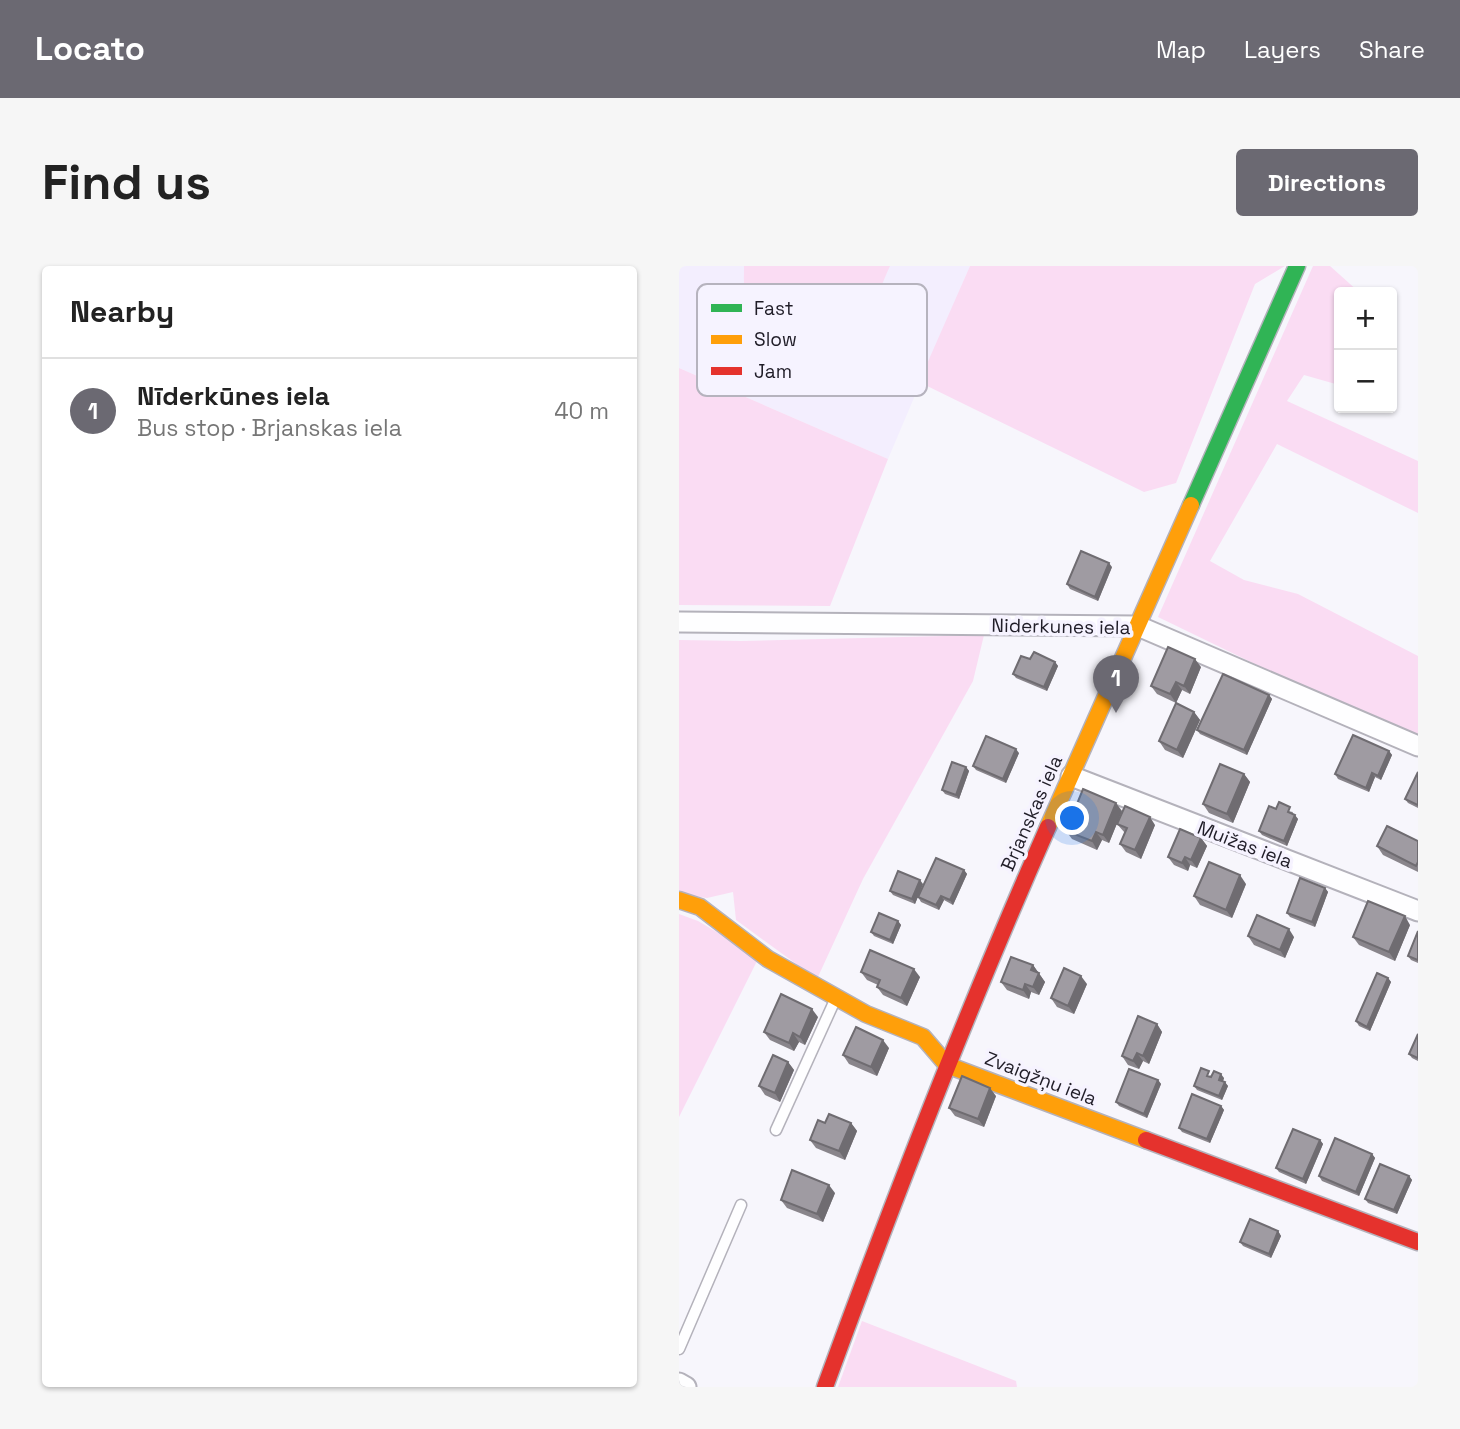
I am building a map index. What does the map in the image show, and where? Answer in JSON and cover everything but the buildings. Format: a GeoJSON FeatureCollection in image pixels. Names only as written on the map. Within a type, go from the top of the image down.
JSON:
{"type":"FeatureCollection","features":[{"type":"Feature","properties":{"kind":"main road","name":"Brjanskas iela"},"geometry":{"type":"LineString","coordinates":[[825,1387],[947,1065],[1008,917],[1297,266]]}},
{"type":"Feature","properties":{"kind":"main road","name":"Zvaigžņu iela"},"geometry":{"type":"LineString","coordinates":[[679,900],[700,907],[768,959],[866,1014],[923,1037],[947,1065],[1418,1242]]}},
{"type":"Feature","properties":{"kind":"street","name":"Niderkunes iela"},"geometry":{"type":"LineString","coordinates":[[679,622],[1138,626],[1418,746]]}},
{"type":"Feature","properties":{"kind":"street","name":"Muižas iela"},"geometry":{"type":"LineString","coordinates":[[1071,776],[1418,911]]}},
{"type":"Feature","properties":{"kind":"street"},"geometry":{"type":"LineString","coordinates":[[679,1383],[686,1387]]}},
{"type":"Feature","properties":{"kind":"lane"},"geometry":{"type":"LineString","coordinates":[[776,1130],[836,997]]}},
{"type":"Feature","properties":{"kind":"lane"},"geometry":{"type":"LineString","coordinates":[[679,1349],[741,1205]]}},
{"type":"Feature","properties":{"kind":"shaded area"},"geometry":{"type":"Polygon","coordinates":[[[679,266],[970,266],[927,367],[927,284],[697,284],[697,376],[679,368],[679,266]]]}},
{"type":"Feature","properties":{"kind":"shaded area"},"geometry":{"type":"Polygon","coordinates":[[[744,266],[890,266],[882,284],[744,284],[744,266]]]}},
{"type":"Feature","properties":{"kind":"shaded area"},"geometry":{"type":"Polygon","coordinates":[[[970,266],[1285,266],[1255,284],[1176,483],[1144,492],[927,386],[927,364],[970,266]]]}},
{"type":"Feature","properties":{"kind":"shaded area"},"geometry":{"type":"Polygon","coordinates":[[[1313,266],[1330,266],[1353,287],[1334,287],[1334,384],[1304,375],[1287,401],[1418,461],[1418,513],[1277,444],[1210,561],[1244,580],[1298,594],[1418,656],[1418,743],[1158,617],[1313,266]]]}},
{"type":"Feature","properties":{"kind":"shaded area"},"geometry":{"type":"Polygon","coordinates":[[[679,368],[697,376],[697,396],[743,396],[888,459],[830,606],[679,605],[679,368]]]}},
{"type":"Feature","properties":{"kind":"shaded area"},"geometry":{"type":"Polygon","coordinates":[[[743,396],[915,396],[888,459],[743,396]]]}},
{"type":"Feature","properties":{"kind":"shaded area"},"geometry":{"type":"Polygon","coordinates":[[[984,635],[973,681],[863,879],[817,979],[736,920],[733,892],[707,898],[679,894],[679,640],[984,635]]]}},
{"type":"Feature","properties":{"kind":"shaded area"},"geometry":{"type":"Polygon","coordinates":[[[679,914],[698,921],[759,957],[679,1117],[679,914]]]}},
{"type":"Feature","properties":{"kind":"shaded area"},"geometry":{"type":"Polygon","coordinates":[[[862,1321],[1016,1381],[1017,1387],[838,1387],[862,1321]]]}},
{"type":"Feature","properties":{"kind":"traffic: fast"},"geometry":{"type":"LineString","coordinates":[[1191,505],[1297,266]]}},
{"type":"Feature","properties":{"kind":"traffic: slow"},"geometry":{"type":"LineString","coordinates":[[1048,827],[1191,505]]}},
{"type":"Feature","properties":{"kind":"traffic: slow"},"geometry":{"type":"LineString","coordinates":[[679,900],[700,907],[768,959],[866,1014],[923,1037],[947,1065],[1146,1140]]}},
{"type":"Feature","properties":{"kind":"traffic: jam"},"geometry":{"type":"LineString","coordinates":[[825,1387],[932,1105],[1048,827]]}},
{"type":"Feature","properties":{"kind":"traffic: jam"},"geometry":{"type":"LineString","coordinates":[[1146,1140],[1418,1242]]}},
{"type":"Feature","properties":{"kind":"place","name":"Nīderkūnes iela"},"geometry":{"type":"Point","coordinates":[1116,713]}}]}
